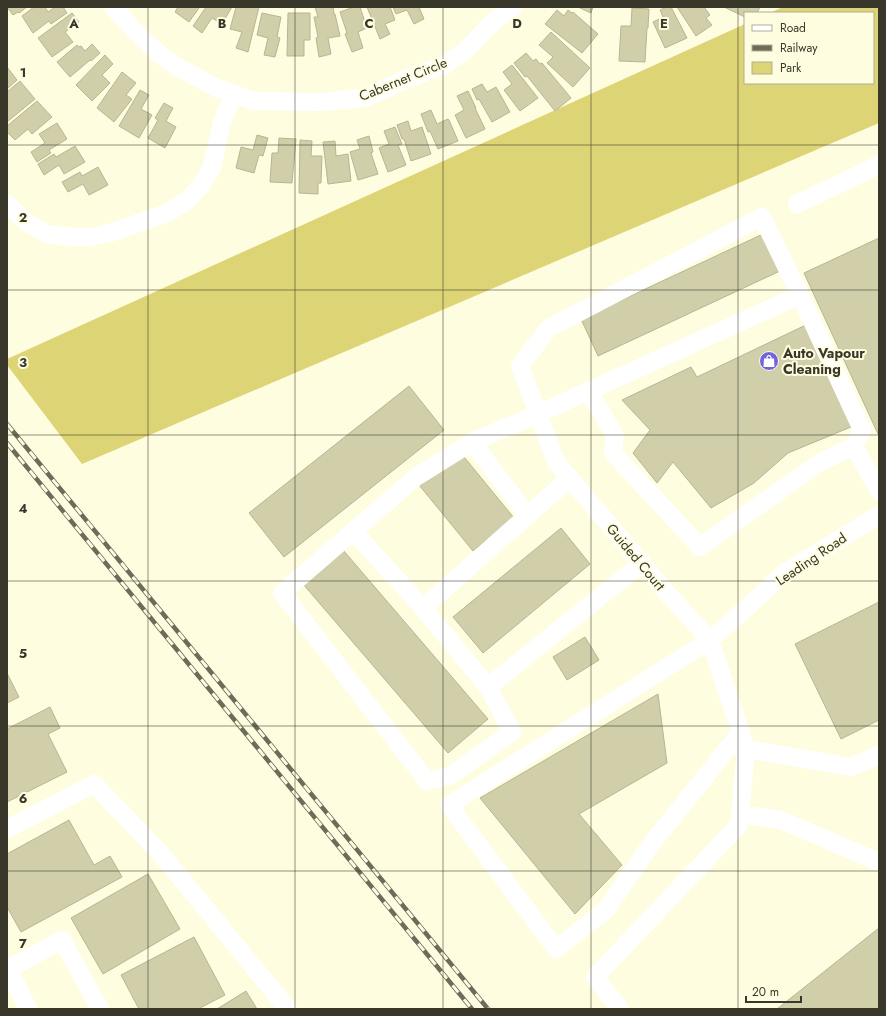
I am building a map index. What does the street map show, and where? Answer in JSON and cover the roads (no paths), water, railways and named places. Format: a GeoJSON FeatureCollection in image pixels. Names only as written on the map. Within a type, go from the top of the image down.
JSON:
{"type":"FeatureCollection","features":[{"type":"Feature","properties":{"kind":"street","name":"Cabernet Circle"},"geometry":{"type":"LineString","coordinates":[[113,7],[158,53],[179,68],[217,88],[254,101],[321,102],[365,98],[444,64],[465,51],[495,20],[513,7]]}},
{"type":"Feature","properties":{"kind":"street"},"geometry":{"type":"LineString","coordinates":[[7,204],[26,222],[47,234],[72,237],[92,237],[113,232],[167,213],[188,200],[202,184],[212,167],[222,122],[234,95]]}},
{"type":"Feature","properties":{"kind":"street"},"geometry":{"type":"LineString","coordinates":[[797,204],[879,165]]}},
{"type":"Feature","properties":{"kind":"street","name":"Guided Court"},"geometry":{"type":"LineString","coordinates":[[746,749],[710,640],[666,592],[556,462],[520,366],[549,328],[762,217],[800,295]]}},
{"type":"Feature","properties":{"kind":"street"},"geometry":{"type":"LineString","coordinates":[[353,531],[424,608],[488,687],[512,732],[450,776],[427,781],[282,593],[353,531],[416,477],[472,442],[538,414],[800,295],[862,430],[854,446],[820,463],[700,547],[612,453],[615,436],[589,391]]}},
{"type":"Feature","properties":{"kind":"street"},"geometry":{"type":"LineString","coordinates":[[472,442],[528,516]]}},
{"type":"Feature","properties":{"kind":"street"},"geometry":{"type":"LineString","coordinates":[[854,446],[879,490]]}},
{"type":"Feature","properties":{"kind":"street"},"geometry":{"type":"LineString","coordinates":[[424,608],[570,478]]}},
{"type":"Feature","properties":{"kind":"street","name":"Leading Road"},"geometry":{"type":"LineString","coordinates":[[741,732],[649,847],[606,910],[556,949],[448,805],[710,640],[783,574],[879,515]]}},
{"type":"Feature","properties":{"kind":"street"},"geometry":{"type":"LineString","coordinates":[[488,687],[642,563]]}},
{"type":"Feature","properties":{"kind":"street"},"geometry":{"type":"LineString","coordinates":[[620,1009],[595,977],[739,825],[746,749],[851,767],[879,755]]}},
{"type":"Feature","properties":{"kind":"street"},"geometry":{"type":"LineString","coordinates":[[7,829],[94,784],[161,854],[288,1009]]}},
{"type":"Feature","properties":{"kind":"street"},"geometry":{"type":"LineString","coordinates":[[740,814],[781,820],[879,862]]}},
{"type":"Feature","properties":{"kind":"street"},"geometry":{"type":"LineString","coordinates":[[28,1009],[8,968],[62,940],[100,1009]]}},
{"type":"Feature","properties":{"kind":"railway"},"geometry":{"type":"LineString","coordinates":[[7,424],[488,1009]]}},
{"type":"Feature","properties":{"kind":"railway"},"geometry":{"type":"LineString","coordinates":[[7,443],[472,1009]]}},
{"type":"Feature","properties":{"kind":"place","name":"Auto Vapour Cleaning"},"geometry":{"type":"Point","coordinates":[769,361]}}]}
